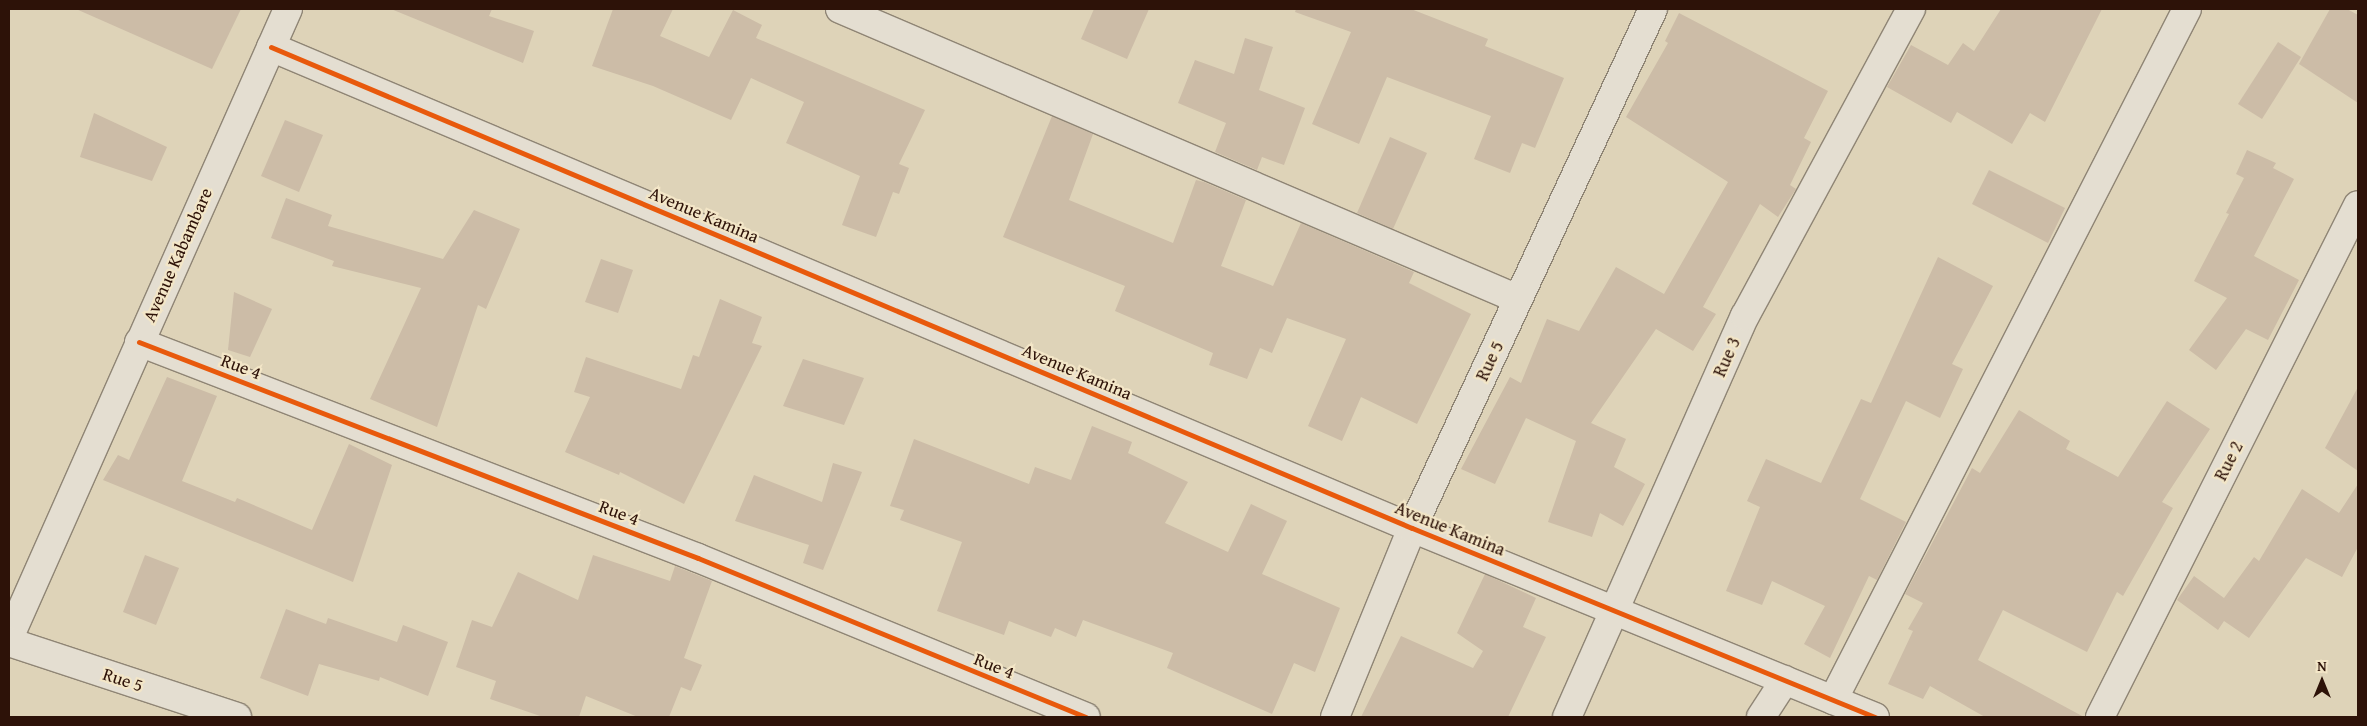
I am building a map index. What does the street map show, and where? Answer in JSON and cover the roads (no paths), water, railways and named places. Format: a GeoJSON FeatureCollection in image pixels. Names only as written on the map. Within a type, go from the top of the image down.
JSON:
{"type":"FeatureCollection","features":[{"type":"Feature","properties":{"kind":"street","name":"Avenue Kabambare"},"geometry":{"type":"LineString","coordinates":[[9,638],[288,9]]}},
{"type":"Feature","properties":{"kind":"street"},"geometry":{"type":"LineString","coordinates":[[840,9],[1518,299]]}},
{"type":"Feature","properties":{"kind":"street","name":"Rue 5"},"geometry":{"type":"LineString","coordinates":[[1335,717],[1412,528],[1653,9]]}},
{"type":"Feature","properties":{"kind":"street","name":"Rue 3"},"geometry":{"type":"LineString","coordinates":[[1567,717],[1745,316],[1911,9]]}},
{"type":"Feature","properties":{"kind":"street"},"geometry":{"type":"LineString","coordinates":[[1833,700],[2188,9]]}},
{"type":"Feature","properties":{"kind":"street","name":"Avenue Kamina"},"geometry":{"type":"LineString","coordinates":[[271,46],[1412,528],[1875,717]]}},
{"type":"Feature","properties":{"kind":"street","name":"Rue 2"},"geometry":{"type":"LineString","coordinates":[[2100,717],[2358,206]]}},
{"type":"Feature","properties":{"kind":"street","name":"Rue 4"},"geometry":{"type":"LineString","coordinates":[[139,342],[698,558],[1086,717]]}},
{"type":"Feature","properties":{"kind":"street","name":"Rue 5"},"geometry":{"type":"LineString","coordinates":[[9,642],[237,717]]}},
{"type":"Feature","properties":{"kind":"street"},"geometry":{"type":"LineString","coordinates":[[1761,717],[1785,680]]}}]}
